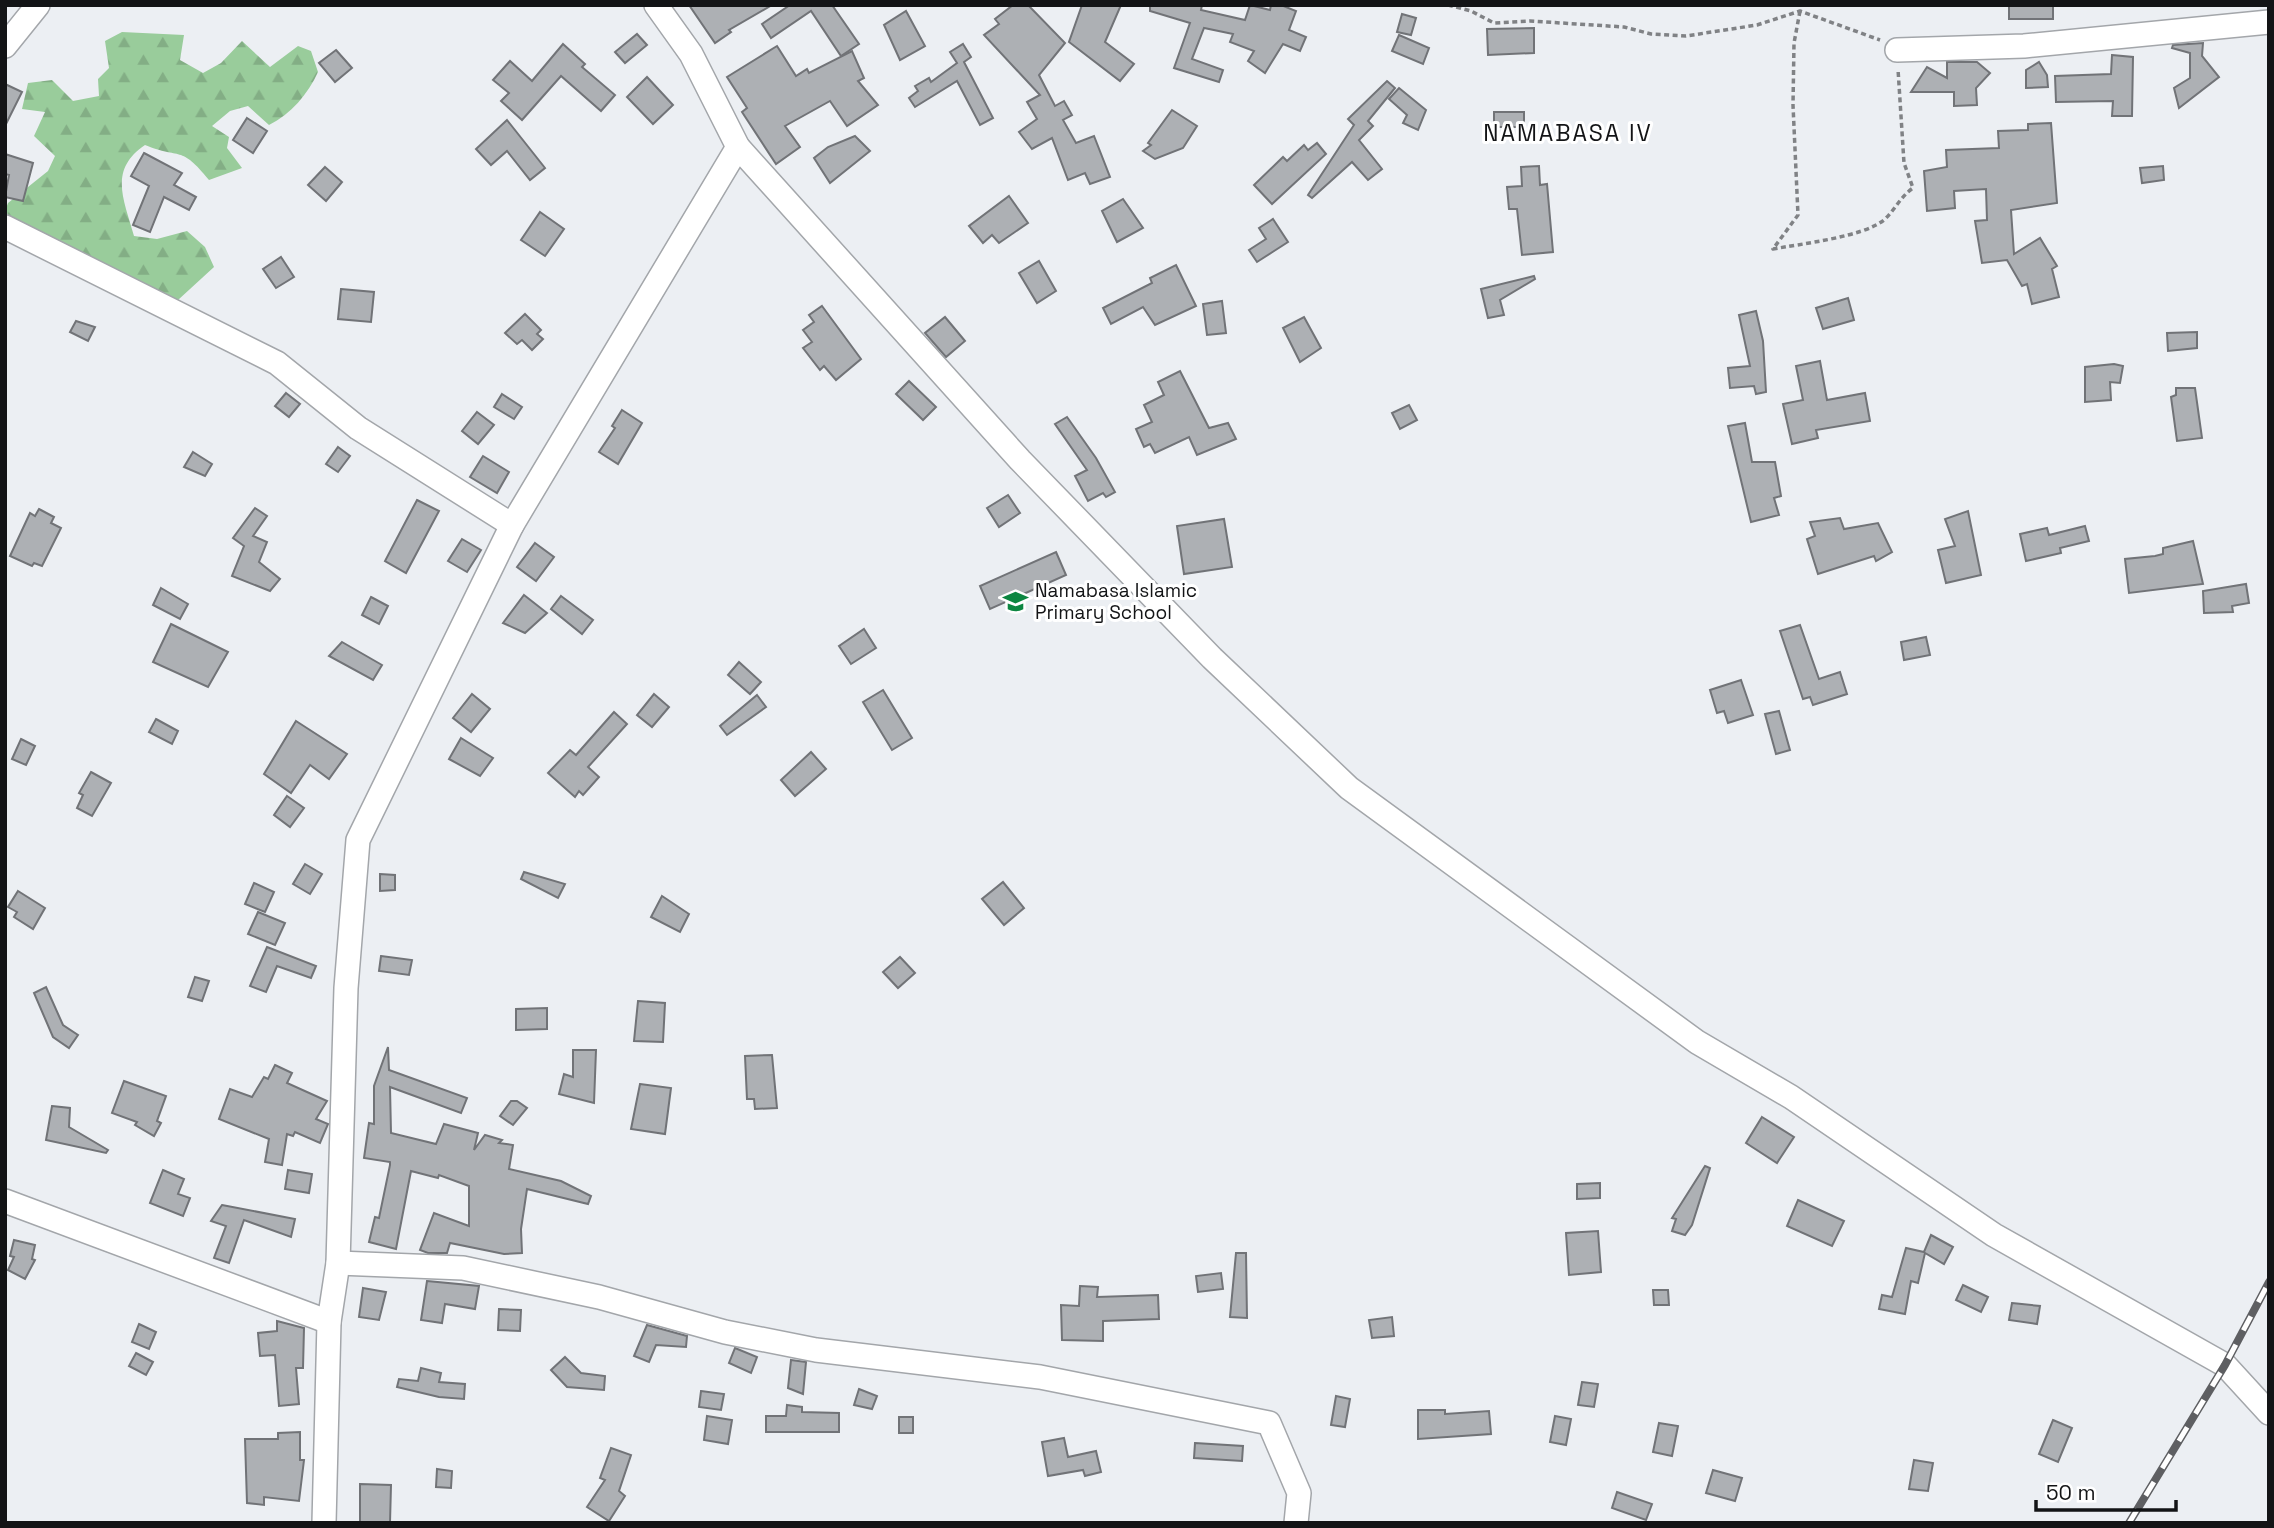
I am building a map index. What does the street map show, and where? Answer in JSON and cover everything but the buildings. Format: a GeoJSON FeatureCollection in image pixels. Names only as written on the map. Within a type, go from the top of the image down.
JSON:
{"type":"FeatureCollection","features":[{"type":"Feature","properties":{"kind":"street"},"geometry":{"type":"LineString","coordinates":[[5,46],[38,5]]}},
{"type":"Feature","properties":{"kind":"street"},"geometry":{"type":"LineString","coordinates":[[667,10],[738,148],[1029,470],[1212,659],[1349,788],[1697,1042],[1791,1097],[1994,1235],[2225,1365],[2269,1413]]}},
{"type":"Feature","properties":{"kind":"street"},"geometry":{"type":"LineString","coordinates":[[1897,50],[2025,46],[2269,22]]}},
{"type":"Feature","properties":{"kind":"street"},"geometry":{"type":"LineString","coordinates":[[324,1523],[329,1322],[338,1263],[345,988],[358,840],[512,525],[738,148]]}},
{"type":"Feature","properties":{"kind":"street"},"geometry":{"type":"LineString","coordinates":[[5,227],[277,363],[358,428],[512,525]]}},
{"type":"Feature","properties":{"kind":"street"},"geometry":{"type":"LineString","coordinates":[[5,1200],[329,1322]]}},
{"type":"Feature","properties":{"kind":"street"},"geometry":{"type":"LineString","coordinates":[[338,1263],[463,1268],[598,1297],[725,1332],[803,1348],[1041,1377],[1269,1423],[1299,1493],[1296,1523]]}},
{"type":"Feature","properties":{"kind":"path"},"geometry":{"type":"LineString","coordinates":[[1448,5],[1471,11],[1494,23],[1530,21],[1624,27],[1651,34],[1686,36],[1757,25],[1800,11],[1860,32],[1897,50],[1904,163],[1913,188],[1902,195],[1884,220],[1875,224],[1818,242],[1773,249],[1798,215],[1793,105],[1794,43],[1800,11]]}},
{"type":"Feature","properties":{"kind":"path"},"geometry":{"type":"LineString","coordinates":[[1471,11],[1473,5]]}},
{"type":"Feature","properties":{"kind":"green space"},"geometry":{"type":"Polygon","coordinates":[[[122,32],[184,35],[180,60],[203,73],[221,63],[242,41],[270,67],[298,46],[311,51],[318,72],[298,103],[269,125],[248,106],[230,111],[212,126],[229,137],[227,148],[242,168],[209,180],[185,157],[145,145],[126,165],[123,198],[134,236],[157,239],[187,231],[205,247],[214,267],[166,311],[27,238],[5,211],[8,203],[48,171],[55,156],[34,136],[45,112],[22,109],[28,83],[52,80],[73,101],[99,96],[98,79],[109,68],[105,41],[122,32]]]}},
{"type":"Feature","properties":{"kind":"railway"},"geometry":{"type":"LineString","coordinates":[[2129,1523],[2225,1365],[2269,1282]]}},
{"type":"Feature","properties":{"kind":"place","name":"Namabasa Islamic Primary School"},"geometry":{"type":"Point","coordinates":[1015,601]}},
{"type":"Feature","properties":{"kind":"district","name":"NAMABASA IV"},"geometry":{"type":"Point","coordinates":[1568,133]}}]}
